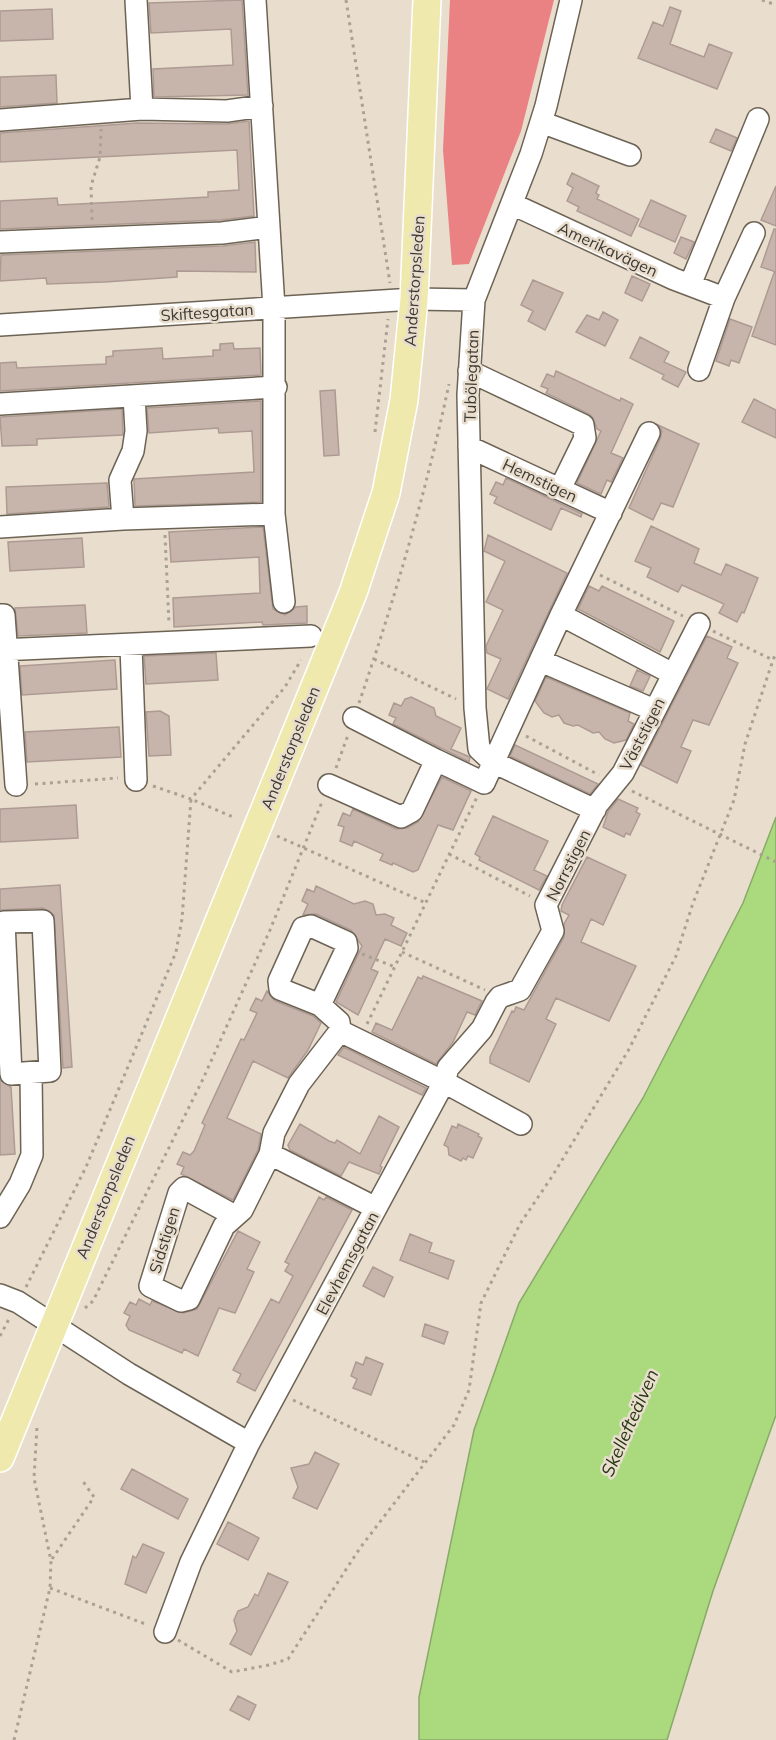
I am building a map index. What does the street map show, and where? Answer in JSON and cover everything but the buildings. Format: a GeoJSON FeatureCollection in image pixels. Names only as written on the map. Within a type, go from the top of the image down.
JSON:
{"type":"FeatureCollection","features":[{"type":"Feature","properties":{"kind":"main road","name":"Anderstorpsleden"},"geometry":{"type":"LineString","coordinates":[[0,1458],[353,593],[386,493],[404,400],[414,299],[426,0]]}},
{"type":"Feature","properties":{"kind":"street"},"geometry":{"type":"LineString","coordinates":[[136,0],[142,109]]}},
{"type":"Feature","properties":{"kind":"street"},"geometry":{"type":"LineString","coordinates":[[255,0],[274,308],[276,387],[274,514],[284,602]]}},
{"type":"Feature","properties":{"kind":"street","name":"Tubölegatan"},"geometry":{"type":"LineString","coordinates":[[493,762],[479,749],[475,708],[469,447],[460,373],[474,300],[541,122],[571,0]]}},
{"type":"Feature","properties":{"kind":"street"},"geometry":{"type":"LineString","coordinates":[[0,120],[142,109],[227,111],[262,106]]}},
{"type":"Feature","properties":{"kind":"street"},"geometry":{"type":"LineString","coordinates":[[699,370],[707,291],[758,119]]}},
{"type":"Feature","properties":{"kind":"street"},"geometry":{"type":"LineString","coordinates":[[541,122],[630,155]]}},
{"type":"Feature","properties":{"kind":"street","name":"Amerikavägen"},"geometry":{"type":"LineString","coordinates":[[512,204],[707,291]]}},
{"type":"Feature","properties":{"kind":"street"},"geometry":{"type":"LineString","coordinates":[[0,242],[222,233],[269,227]]}},
{"type":"Feature","properties":{"kind":"street"},"geometry":{"type":"LineString","coordinates":[[707,291],[754,233]]}},
{"type":"Feature","properties":{"kind":"street","name":"Skiftesgatan"},"geometry":{"type":"LineString","coordinates":[[0,325],[414,299],[474,300]]}},
{"type":"Feature","properties":{"kind":"street"},"geometry":{"type":"LineString","coordinates":[[460,373],[583,425],[585,438],[560,489]]}},
{"type":"Feature","properties":{"kind":"street"},"geometry":{"type":"LineString","coordinates":[[0,404],[276,387]]}},
{"type":"Feature","properties":{"kind":"street"},"geometry":{"type":"LineString","coordinates":[[123,519],[120,480],[133,451],[136,431],[134,396]]}},
{"type":"Feature","properties":{"kind":"street"},"geometry":{"type":"LineString","coordinates":[[354,718],[484,783],[561,615],[649,433]]}},
{"type":"Feature","properties":{"kind":"street","name":"Hemstigen"},"geometry":{"type":"LineString","coordinates":[[469,447],[611,513]]}},
{"type":"Feature","properties":{"kind":"street"},"geometry":{"type":"LineString","coordinates":[[0,527],[123,519],[274,514]]}},
{"type":"Feature","properties":{"kind":"street"},"geometry":{"type":"LineString","coordinates":[[0,615],[4,615],[3,650],[16,785]]}},
{"type":"Feature","properties":{"kind":"street"},"geometry":{"type":"LineString","coordinates":[[561,615],[673,674]]}},
{"type":"Feature","properties":{"kind":"street","name":"Väststigen"},"geometry":{"type":"LineString","coordinates":[[592,816],[623,773],[699,624]]}},
{"type":"Feature","properties":{"kind":"street"},"geometry":{"type":"LineString","coordinates":[[3,650],[131,646],[311,636]]}},
{"type":"Feature","properties":{"kind":"street"},"geometry":{"type":"LineString","coordinates":[[131,646],[136,780]]}},
{"type":"Feature","properties":{"kind":"street"},"geometry":{"type":"LineString","coordinates":[[541,661],[654,710]]}},
{"type":"Feature","properties":{"kind":"street"},"geometry":{"type":"LineString","coordinates":[[329,785],[401,817],[412,811],[436,760]]}},
{"type":"Feature","properties":{"kind":"street"},"geometry":{"type":"LineString","coordinates":[[493,762],[592,816]]}},
{"type":"Feature","properties":{"kind":"street","name":"Norrstigen"},"geometry":{"type":"LineString","coordinates":[[444,1082],[448,1068],[482,1029],[500,997],[520,990],[553,931],[546,905],[592,816]]}},
{"type":"Feature","properties":{"kind":"street"},"geometry":{"type":"LineString","coordinates":[[0,1081],[32,1076],[50,1071],[43,921],[2,922],[11,1074],[32,1076]]}},
{"type":"Feature","properties":{"kind":"street"},"geometry":{"type":"LineString","coordinates":[[321,1005],[347,948],[346,942],[311,926],[303,928],[279,981],[280,989],[321,1005],[339,1022],[349,1036],[444,1082],[521,1124]]}},
{"type":"Feature","properties":{"kind":"street","name":"Sidstigen"},"geometry":{"type":"LineString","coordinates":[[235,1216],[184,1188],[179,1193],[150,1286],[181,1301],[189,1299],[224,1226],[242,1210],[270,1154],[274,1133],[299,1084],[349,1036]]}},
{"type":"Feature","properties":{"kind":"street"},"geometry":{"type":"LineString","coordinates":[[0,1217],[20,1184],[32,1155],[32,1076]]}},
{"type":"Feature","properties":{"kind":"street","name":"Elevhemsgatan"},"geometry":{"type":"LineString","coordinates":[[165,1632],[191,1562],[249,1443],[444,1082]]}},
{"type":"Feature","properties":{"kind":"street"},"geometry":{"type":"LineString","coordinates":[[270,1154],[376,1208]]}},
{"type":"Feature","properties":{"kind":"street"},"geometry":{"type":"LineString","coordinates":[[9,1299],[54,1324],[129,1374],[249,1443]]}},
{"type":"Feature","properties":{"kind":"path"},"geometry":{"type":"LineString","coordinates":[[762,0],[776,5]]}},
{"type":"Feature","properties":{"kind":"path"},"geometry":{"type":"LineString","coordinates":[[93,237],[91,186],[100,157],[102,112]]}},
{"type":"Feature","properties":{"kind":"path"},"geometry":{"type":"LineString","coordinates":[[460,373],[374,659],[475,708]]}},
{"type":"Feature","properties":{"kind":"path"},"geometry":{"type":"LineString","coordinates":[[164,518],[170,643]]}},
{"type":"Feature","properties":{"kind":"path"},"geometry":{"type":"LineString","coordinates":[[50,1588],[165,1632],[232,1672],[288,1659],[360,1548],[454,1425],[469,1390],[481,1303],[520,1224],[553,1175],[628,1051],[676,956],[693,903],[734,800],[745,744],[773,660]]}},
{"type":"Feature","properties":{"kind":"path"},"geometry":{"type":"LineString","coordinates":[[509,728],[614,783],[776,862]]}},
{"type":"Feature","properties":{"kind":"path"},"geometry":{"type":"LineString","coordinates":[[349,1036],[395,967],[484,783]]}},
{"type":"Feature","properties":{"kind":"path"},"geometry":{"type":"LineString","coordinates":[[0,1336],[9,1299],[86,1167],[176,952],[182,919],[191,799],[233,817]]}},
{"type":"Feature","properties":{"kind":"path"},"geometry":{"type":"LineString","coordinates":[[276,836],[426,903]]}},
{"type":"Feature","properties":{"kind":"path"},"geometry":{"type":"LineString","coordinates":[[449,854],[546,905]]}},
{"type":"Feature","properties":{"kind":"path"},"geometry":{"type":"LineString","coordinates":[[347,948],[395,967]]}},
{"type":"Feature","properties":{"kind":"path"},"geometry":{"type":"LineString","coordinates":[[402,952],[500,997]]}},
{"type":"Feature","properties":{"kind":"path"},"geometry":{"type":"LineString","coordinates":[[278,1393],[424,1462]]}},
{"type":"Feature","properties":{"kind":"path"},"geometry":{"type":"LineString","coordinates":[[51,1561],[94,1497],[82,1480]]}},
{"type":"Feature","properties":{"kind":"shaded area"},"geometry":{"type":"Polygon","coordinates":[[[450,0],[554,0],[521,131],[469,264],[452,265],[443,150],[450,0]]]}},
{"type":"Feature","properties":{"kind":"water","name":"Skellefteälven"},"geometry":{"type":"Polygon","coordinates":[[[776,817],[776,1415],[713,1591],[667,1740],[419,1740],[419,1697],[474,1430],[519,1303],[643,1098],[743,903],[776,817]]]}}]}
